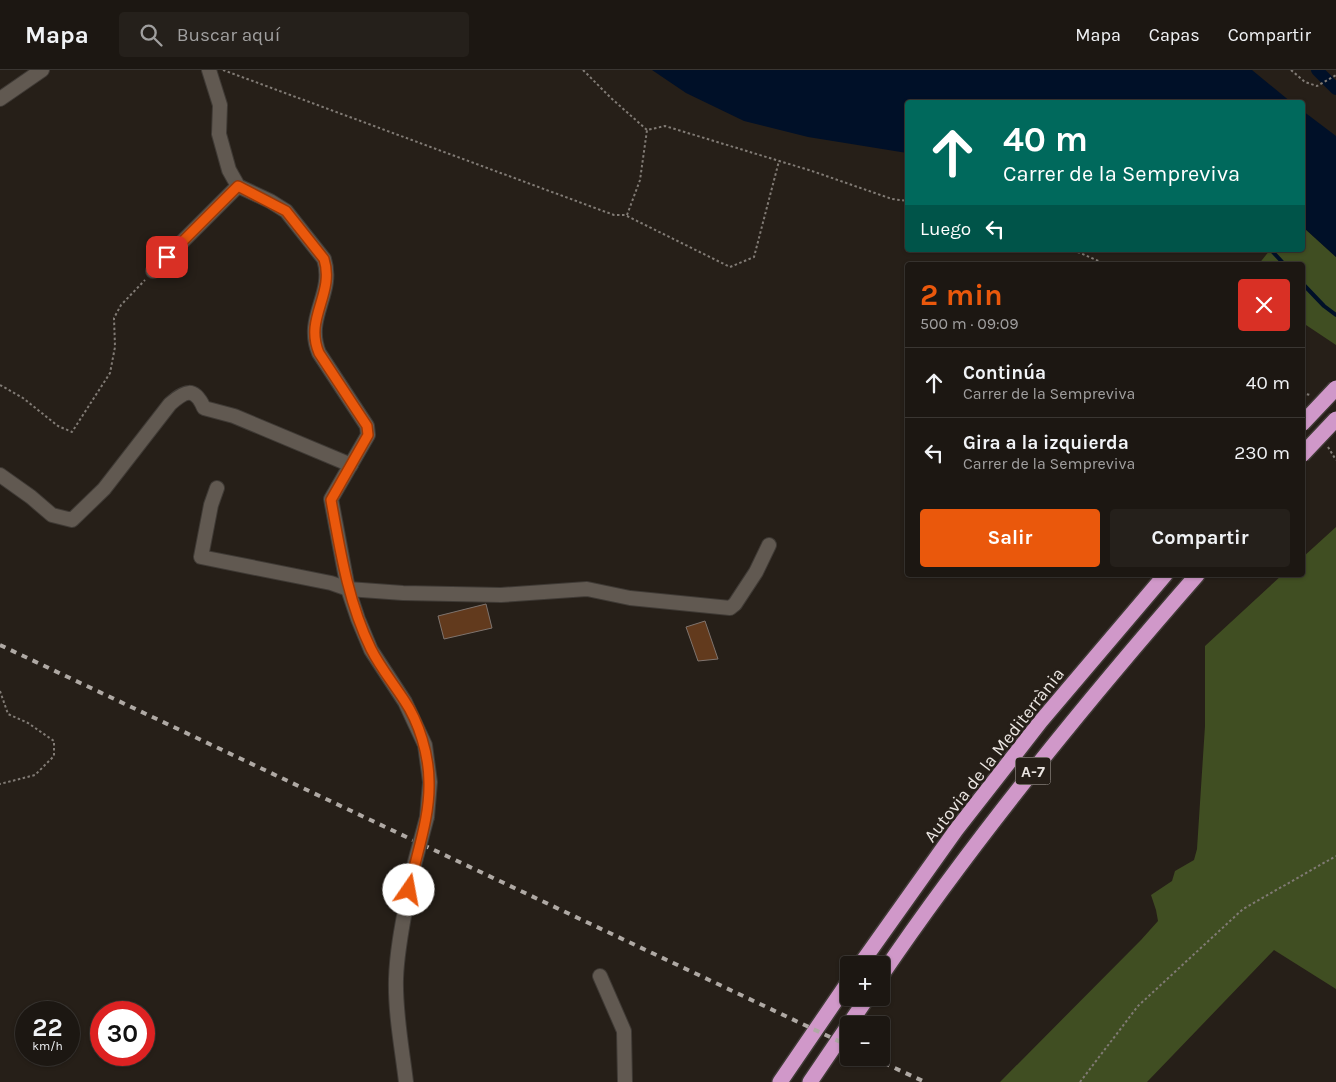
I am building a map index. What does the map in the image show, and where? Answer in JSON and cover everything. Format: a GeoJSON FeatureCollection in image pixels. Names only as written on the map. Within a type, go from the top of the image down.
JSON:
{"type":"FeatureCollection","features":[{"type":"Feature","properties":{"kind":"highway"},"geometry":{"type":"LineString","coordinates":[[1305,421],[1336,388]]}},
{"type":"Feature","properties":{"kind":"highway"},"geometry":{"type":"LineString","coordinates":[[1305,453],[1336,419]]}},
{"type":"Feature","properties":{"kind":"highway","name":"Autovia de la Mediterrània"},"geometry":{"type":"LineString","coordinates":[[866,956],[980,799],[1042,721],[1163,577]]}},
{"type":"Feature","properties":{"kind":"highway","name":"A-7"},"geometry":{"type":"LineString","coordinates":[[890,964],[976,845],[1062,735],[1194,577]]}},
{"type":"Feature","properties":{"kind":"highway"},"geometry":{"type":"LineString","coordinates":[[780,1082],[840,994]]}},
{"type":"Feature","properties":{"kind":"highway"},"geometry":{"type":"LineString","coordinates":[[810,1082],[862,1006]]}},
{"type":"Feature","properties":{"kind":"street"},"geometry":{"type":"LineString","coordinates":[[0,99],[42,70]]}},
{"type":"Feature","properties":{"kind":"street"},"geometry":{"type":"LineString","coordinates":[[209,70],[220,105],[219,134],[229,170],[238,186],[286,211],[324,259],[327,268],[327,284],[314,326],[315,345],[367,426],[368,435],[331,500],[348,589],[358,619],[371,650],[405,702],[425,745],[430,782],[427,817],[412,873],[396,979],[397,1008],[406,1082]]}},
{"type":"Feature","properties":{"kind":"street"},"geometry":{"type":"LineString","coordinates":[[153,271],[238,186]]}},
{"type":"Feature","properties":{"kind":"street"},"geometry":{"type":"LineString","coordinates":[[0,475],[52,515],[72,520],[104,489],[170,404],[188,392],[195,394],[199,398],[204,408],[234,416],[351,465]]}},
{"type":"Feature","properties":{"kind":"street"},"geometry":{"type":"LineString","coordinates":[[217,488],[211,505],[202,557],[331,583],[348,589],[403,593],[501,595],[587,589],[630,598],[730,608],[735,604],[756,572],[770,545]]}},
{"type":"Feature","properties":{"kind":"street"},"geometry":{"type":"LineString","coordinates":[[600,976],[624,1031],[625,1082]]}},
{"type":"Feature","properties":{"kind":"path"},"geometry":{"type":"LineString","coordinates":[[223,70],[614,215],[627,216],[730,267],[754,257],[779,161]]}},
{"type":"Feature","properties":{"kind":"path"},"geometry":{"type":"LineString","coordinates":[[583,70],[610,98],[647,130]]}},
{"type":"Feature","properties":{"kind":"path"},"geometry":{"type":"LineString","coordinates":[[1292,70],[1305,82],[1317,86],[1335,75]]}},
{"type":"Feature","properties":{"kind":"path"},"geometry":{"type":"LineString","coordinates":[[647,130],[665,126],[779,161],[892,199],[905,201]]}},
{"type":"Feature","properties":{"kind":"path"},"geometry":{"type":"LineString","coordinates":[[627,216],[640,180],[647,130]]}},
{"type":"Feature","properties":{"kind":"path"},"geometry":{"type":"LineString","coordinates":[[1078,252],[1101,262]]}},
{"type":"Feature","properties":{"kind":"path"},"geometry":{"type":"LineString","coordinates":[[0,385],[23,398],[58,426],[72,432],[110,373],[115,347],[114,318],[121,305],[153,271]]}},
{"type":"Feature","properties":{"kind":"path"},"geometry":{"type":"LineString","coordinates":[[1305,393],[1310,395]]}},
{"type":"Feature","properties":{"kind":"path"},"geometry":{"type":"LineString","coordinates":[[1328,448],[1336,460]]}},
{"type":"Feature","properties":{"kind":"path"},"geometry":{"type":"LineString","coordinates":[[0,691],[8,714],[28,723],[54,741],[54,756],[35,775],[0,784]]}},
{"type":"Feature","properties":{"kind":"path"},"geometry":{"type":"LineString","coordinates":[[1080,1082],[1138,1006],[1243,909],[1336,856]]}},
{"type":"Feature","properties":{"kind":"green space"},"geometry":{"type":"Polygon","coordinates":[[[1305,229],[1336,257],[1336,345],[1305,324],[1305,262],[1260,262],[1268,252],[1305,252],[1305,229]]]}},
{"type":"Feature","properties":{"kind":"green space"},"geometry":{"type":"Polygon","coordinates":[[[1336,527],[1336,989],[1274,950],[1147,1082],[1000,1082],[1158,921],[1151,895],[1172,881],[1175,871],[1194,860],[1197,849],[1205,726],[1205,646],[1280,577],[1305,577],[1305,555],[1336,527]]]}},
{"type":"Feature","properties":{"kind":"water"},"geometry":{"type":"Polygon","coordinates":[[[652,70],[1252,70],[1289,100],[905,100],[905,153],[808,137],[744,121],[686,93],[652,70]]]}},
{"type":"Feature","properties":{"kind":"water"},"geometry":{"type":"Polygon","coordinates":[[[1305,113],[1336,136],[1336,257],[1305,229],[1305,113]]]}},
{"type":"Feature","properties":{"kind":"building"},"geometry":{"type":"Polygon","coordinates":[[[486,604],[492,628],[444,639],[438,616],[486,604]]]}},
{"type":"Feature","properties":{"kind":"building"},"geometry":{"type":"Polygon","coordinates":[[[705,621],[718,659],[698,661],[686,627],[705,621]]]}},
{"type":"Feature","properties":{"kind":"waterway"},"geometry":{"type":"LineString","coordinates":[[1317,70],[1336,89]]}},
{"type":"Feature","properties":{"kind":"waterway"},"geometry":{"type":"LineString","coordinates":[[1273,252],[1282,262]]}},
{"type":"Feature","properties":{"kind":"waterway"},"geometry":{"type":"LineString","coordinates":[[1305,286],[1324,306],[1336,315]]}},
{"type":"Feature","properties":{"kind":"railway"},"geometry":{"type":"LineString","coordinates":[[0,645],[840,1042]]}},
{"type":"Feature","properties":{"kind":"railway"},"geometry":{"type":"LineString","coordinates":[[890,1066],[925,1082]]}},
{"type":"Feature","properties":{"kind":"route"},"geometry":{"type":"LineString","coordinates":[[167,257],[238,186],[286,211],[324,259],[327,268],[327,284],[314,326],[315,345],[367,426],[368,435],[331,500],[341,555],[348,589],[371,650],[405,702],[425,745],[430,782],[427,817],[409,890]]}}]}
